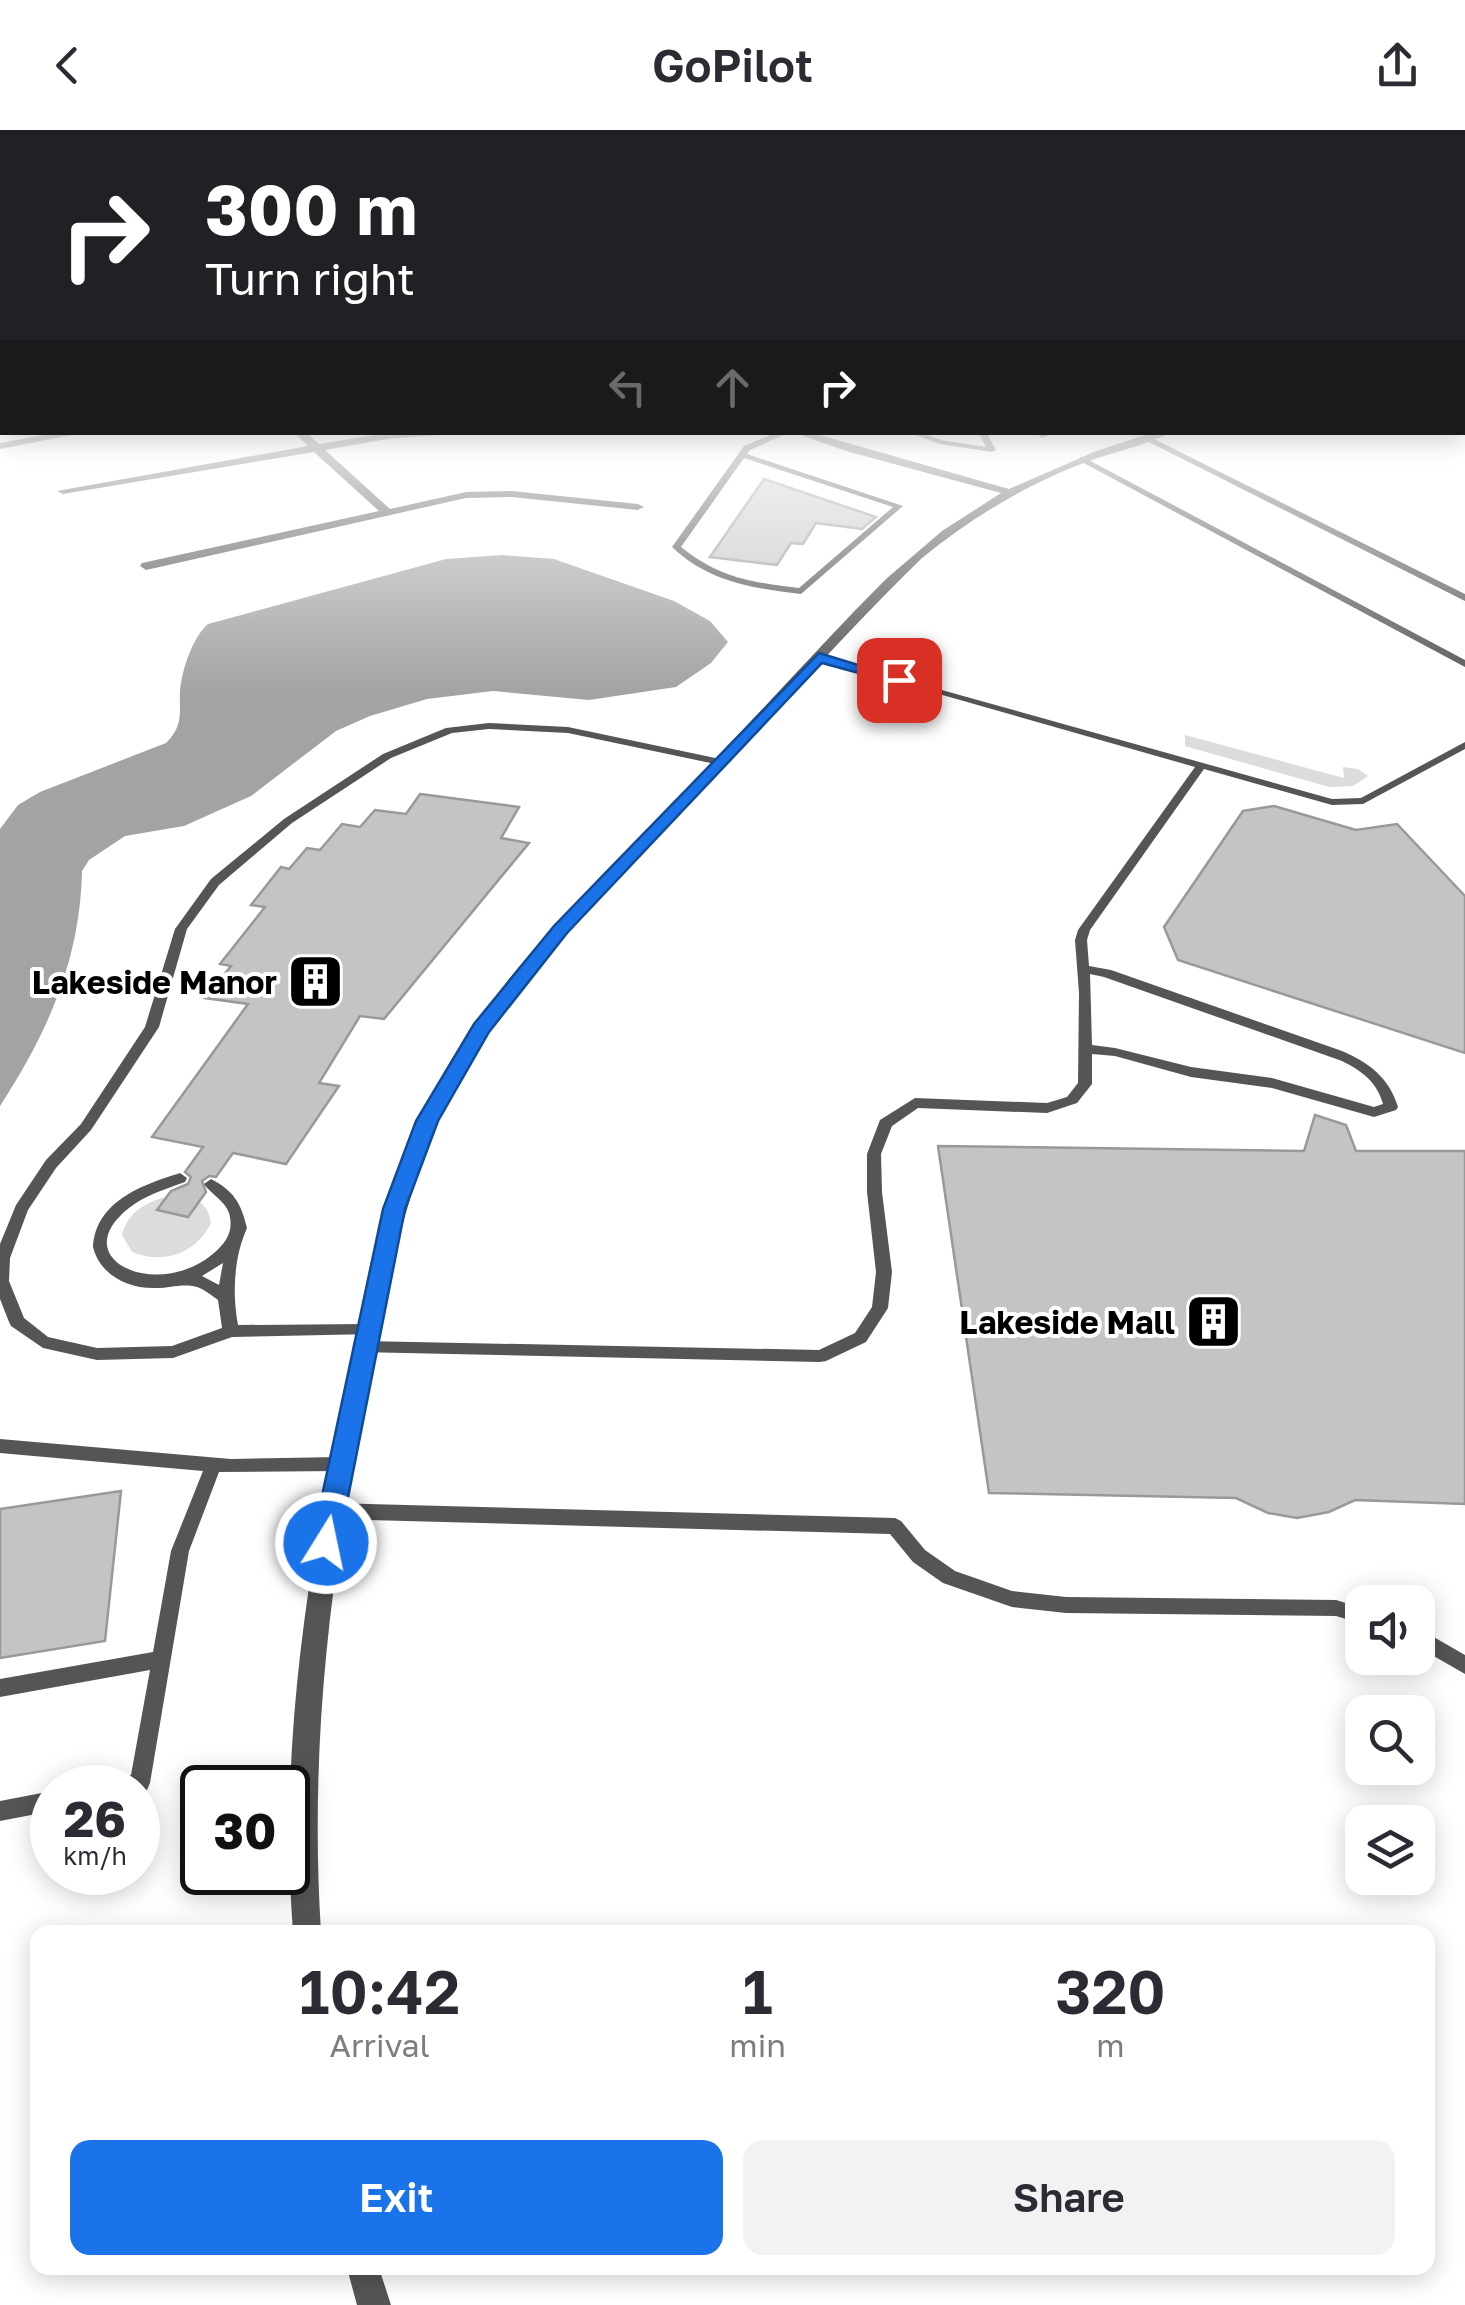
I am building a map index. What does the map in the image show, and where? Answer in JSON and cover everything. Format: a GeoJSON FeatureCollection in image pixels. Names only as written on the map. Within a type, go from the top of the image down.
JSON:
{"type":"FeatureCollection","features":[{"type":"Feature","properties":{"kind":"street"},"geometry":{"type":"LineString","coordinates":[[363,490],[387,512]]}},
{"type":"Feature","properties":{"kind":"street"},"geometry":{"type":"LineString","coordinates":[[975,490],[1001,497]]}},
{"type":"Feature","properties":{"kind":"street"},"geometry":{"type":"LineString","coordinates":[[984,490],[1001,497]]}},
{"type":"Feature","properties":{"kind":"street"},"geometry":{"type":"LineString","coordinates":[[308,1925],[302,1725],[330,1511],[400,1189],[427,1121],[460,1060],[499,1003],[560,930],[918,555],[1015,490]]}},
{"type":"Feature","properties":{"kind":"street"},"geometry":{"type":"LineString","coordinates":[[146,566],[387,512],[492,493],[638,508]]}},
{"type":"Feature","properties":{"kind":"street"},"geometry":{"type":"LineString","coordinates":[[365,2275],[374,2305]]}},
{"type":"Feature","properties":{"kind":"lane"},"geometry":{"type":"LineString","coordinates":[[718,490],[676,547],[700,568],[730,582],[801,591],[899,506],[854,490]]}},
{"type":"Feature","properties":{"kind":"lane"},"geometry":{"type":"LineString","coordinates":[[1142,490],[1465,664]]}},
{"type":"Feature","properties":{"kind":"lane"},"geometry":{"type":"LineString","coordinates":[[1252,490],[1465,598]]}},
{"type":"Feature","properties":{"kind":"lane"},"geometry":{"type":"LineString","coordinates":[[819,658],[1316,799],[1350,804],[1378,794],[1465,745]]}},
{"type":"Feature","properties":{"kind":"lane"},"geometry":{"type":"LineString","coordinates":[[720,762],[568,730],[489,726],[450,730],[416,741],[373,764],[288,820],[214,882],[181,930],[152,1027],[86,1127],[52,1164],[21,1209],[2,1258],[1,1281],[17,1322],[43,1342],[97,1354],[173,1352],[232,1332],[798,1356],[842,1351],[859,1343],[881,1312],[884,1294],[875,1150],[887,1117],[915,1103],[1047,1108],[1072,1100],[1085,1084],[1081,940],[1092,914],[1201,766]]}},
{"type":"Feature","properties":{"kind":"lane"},"geometry":{"type":"LineString","coordinates":[[1084,970],[1106,973],[1276,1030],[1364,1066],[1384,1088],[1390,1107],[1374,1112],[1272,1083],[1191,1072],[1115,1052],[1084,1049]]}},
{"type":"Feature","properties":{"kind":"lane"},"geometry":{"type":"LineString","coordinates":[[180,1178],[136,1196],[118,1209],[105,1225],[100,1242],[102,1258],[113,1271],[130,1280],[204,1282],[225,1296]]}},
{"type":"Feature","properties":{"kind":"lane"},"geometry":{"type":"LineString","coordinates":[[211,1184],[233,1198],[240,1212],[225,1296],[232,1332]]}},
{"type":"Feature","properties":{"kind":"lane"},"geometry":{"type":"LineString","coordinates":[[176,1280],[199,1272],[233,1244]]}},
{"type":"Feature","properties":{"kind":"lane"},"geometry":{"type":"LineString","coordinates":[[0,1446],[214,1464],[340,1464]]}},
{"type":"Feature","properties":{"kind":"lane"},"geometry":{"type":"LineString","coordinates":[[143,1765],[180,1552],[214,1464]]}},
{"type":"Feature","properties":{"kind":"lane"},"geometry":{"type":"LineString","coordinates":[[330,1511],[896,1526],[919,1556],[949,1577],[1012,1599],[1066,1606],[1345,1611]]}},
{"type":"Feature","properties":{"kind":"lane"},"geometry":{"type":"LineString","coordinates":[[1435,1647],[1465,1665]]}},
{"type":"Feature","properties":{"kind":"lane"},"geometry":{"type":"LineString","coordinates":[[0,1688],[162,1659]]}},
{"type":"Feature","properties":{"kind":"lane"},"geometry":{"type":"LineString","coordinates":[[0,1811],[30,1805]]}},
{"type":"Feature","properties":{"kind":"shaded area"},"geometry":{"type":"Polygon","coordinates":[[[502,555],[554,559],[674,601],[710,621],[728,642],[711,663],[676,687],[589,700],[493,691],[427,699],[370,716],[336,731],[251,796],[184,826],[125,836],[89,860],[82,871],[75,935],[58,994],[33,1051],[0,1106],[0,829],[18,805],[40,792],[166,743],[178,724],[181,683],[189,655],[208,624],[446,559],[502,555]]]}},
{"type":"Feature","properties":{"kind":"shaded area"},"geometry":{"type":"Polygon","coordinates":[[[1185,735],[1344,778],[1343,767],[1358,769],[1368,776],[1353,786],[1329,787],[1185,746],[1185,735]]]}},
{"type":"Feature","properties":{"kind":"shaded area"},"geometry":{"type":"Polygon","coordinates":[[[169,1196],[202,1204],[211,1223],[205,1233],[178,1254],[155,1257],[132,1252],[122,1235],[129,1220],[146,1205],[169,1196]]]}},
{"type":"Feature","properties":{"kind":"building"},"geometry":{"type":"Polygon","coordinates":[[[756,490],[798,490],[876,517],[862,529],[816,523],[803,544],[791,543],[777,565],[710,557],[756,490]]]}},
{"type":"Feature","properties":{"kind":"building","name":"Lakeside Manor"},"geometry":{"type":"Polygon","coordinates":[[[420,794],[519,807],[501,838],[529,843],[384,1019],[360,1016],[319,1083],[339,1086],[286,1164],[233,1153],[216,1177],[202,1181],[206,1192],[188,1217],[157,1210],[171,1191],[188,1184],[191,1177],[185,1172],[203,1147],[152,1137],[248,1004],[205,998],[231,966],[220,964],[265,907],[251,905],[281,867],[289,869],[307,848],[320,850],[342,824],[360,827],[375,810],[406,814],[420,794]]]}},
{"type":"Feature","properties":{"kind":"building"},"geometry":{"type":"Polygon","coordinates":[[[1274,806],[1356,830],[1397,824],[1465,896],[1465,1053],[1178,960],[1164,927],[1243,811],[1274,806]]]}},
{"type":"Feature","properties":{"kind":"building","name":"Lakeside Mall"},"geometry":{"type":"Polygon","coordinates":[[[1315,1115],[1346,1125],[1356,1151],[1465,1151],[1465,1504],[1355,1500],[1329,1512],[1297,1518],[1268,1513],[1236,1498],[989,1493],[938,1146],[1304,1151],[1315,1115]]]}},
{"type":"Feature","properties":{"kind":"building"},"geometry":{"type":"Polygon","coordinates":[[[121,1491],[105,1641],[0,1658],[0,1509],[121,1491]]]}},
{"type":"Feature","properties":{"kind":"place","name":"Lakeside Manor"},"geometry":{"type":"Point","coordinates":[316,982]}},
{"type":"Feature","properties":{"kind":"place","name":"Lakeside Mall"},"geometry":{"type":"Point","coordinates":[1214,1322]}},
{"type":"Feature","properties":{"kind":"route"},"geometry":{"type":"LineString","coordinates":[[326,1543],[388,1230],[427,1121],[460,1060],[499,1003],[560,930],[819,658],[899,680]]}}]}
